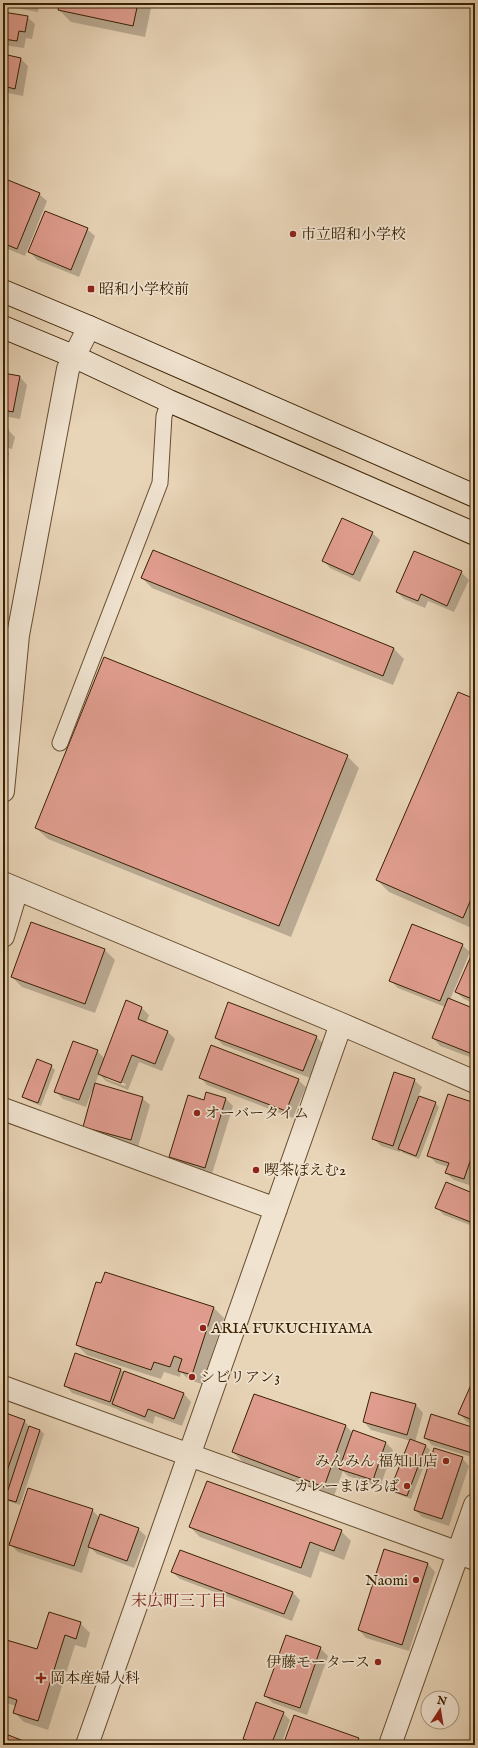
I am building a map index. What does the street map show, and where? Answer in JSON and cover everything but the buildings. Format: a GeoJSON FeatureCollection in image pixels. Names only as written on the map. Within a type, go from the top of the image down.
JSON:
{"type":"FeatureCollection","features":[{"type":"Feature","properties":{"kind":"street"},"geometry":{"type":"LineString","coordinates":[[3,291],[89,327],[475,496]]}},
{"type":"Feature","properties":{"kind":"street"},"geometry":{"type":"LineString","coordinates":[[3,326],[73,356],[169,401],[475,534]]}},
{"type":"Feature","properties":{"kind":"street"},"geometry":{"type":"LineString","coordinates":[[3,792],[18,635],[68,369],[73,356],[89,327]]}},
{"type":"Feature","properties":{"kind":"street"},"geometry":{"type":"LineString","coordinates":[[3,936],[10,886],[341,1024],[475,1082]]}},
{"type":"Feature","properties":{"kind":"street"},"geometry":{"type":"LineString","coordinates":[[87,1745],[341,1024]]}},
{"type":"Feature","properties":{"kind":"street"},"geometry":{"type":"LineString","coordinates":[[3,1109],[276,1209]]}},
{"type":"Feature","properties":{"kind":"street"},"geometry":{"type":"LineString","coordinates":[[3,1387],[467,1556]]}},
{"type":"Feature","properties":{"kind":"street"},"geometry":{"type":"LineString","coordinates":[[390,1745],[467,1556],[475,1505]]}},
{"type":"Feature","properties":{"kind":"lane"},"geometry":{"type":"LineString","coordinates":[[60,743],[160,483],[164,416],[169,401]]}},
{"type":"Feature","properties":{"kind":"place","name":"市立昭和小学校"},"geometry":{"type":"Point","coordinates":[293,234]}},
{"type":"Feature","properties":{"kind":"place","name":"昭和小学校前"},"geometry":{"type":"Point","coordinates":[91,289]}},
{"type":"Feature","properties":{"kind":"place","name":"オーバータイム"},"geometry":{"type":"Point","coordinates":[197,1113]}},
{"type":"Feature","properties":{"kind":"place","name":"喫茶ぽえむ2"},"geometry":{"type":"Point","coordinates":[256,1170]}},
{"type":"Feature","properties":{"kind":"place","name":"ARIA FUKUCHIYAMA"},"geometry":{"type":"Point","coordinates":[203,1328]}},
{"type":"Feature","properties":{"kind":"place","name":"シビリアン3"},"geometry":{"type":"Point","coordinates":[192,1377]}},
{"type":"Feature","properties":{"kind":"place","name":"みんみん 福知山店"},"geometry":{"type":"Point","coordinates":[446,1461]}},
{"type":"Feature","properties":{"kind":"place","name":"カレーまほろば"},"geometry":{"type":"Point","coordinates":[407,1486]}},
{"type":"Feature","properties":{"kind":"place","name":"Naomi"},"geometry":{"type":"Point","coordinates":[416,1580]}},
{"type":"Feature","properties":{"kind":"place","name":"伊藤モータース"},"geometry":{"type":"Point","coordinates":[378,1662]}},
{"type":"Feature","properties":{"kind":"place","name":"岡本産婦人科"},"geometry":{"type":"Point","coordinates":[41,1678]}},
{"type":"Feature","properties":{"kind":"district","name":"末広町三丁目"},"geometry":{"type":"Point","coordinates":[179,1602]}}]}
